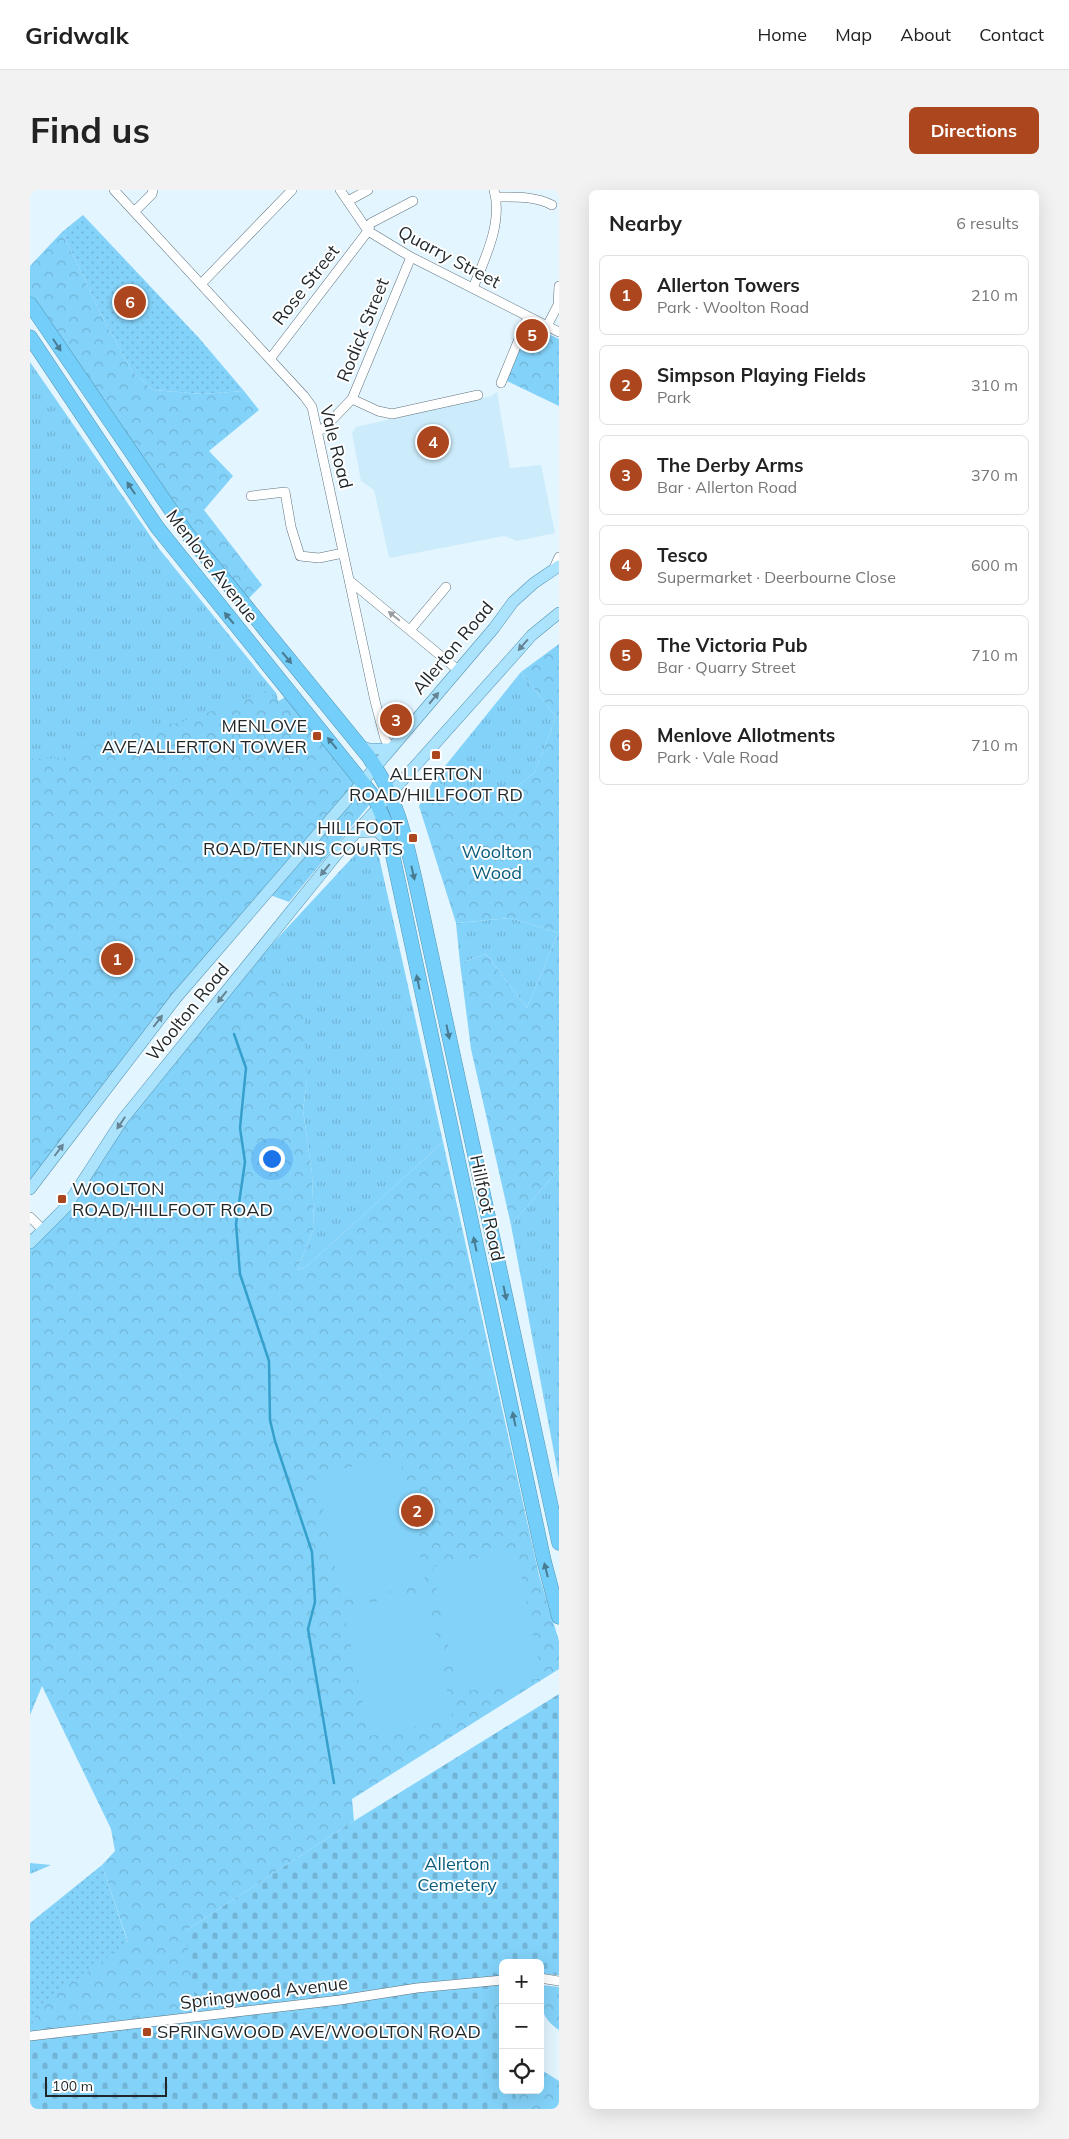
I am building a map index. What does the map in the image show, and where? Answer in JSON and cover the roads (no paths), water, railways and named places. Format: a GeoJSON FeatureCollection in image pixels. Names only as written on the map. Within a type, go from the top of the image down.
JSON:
{"type":"FeatureCollection","features":[{"type":"Feature","properties":{"kind":"highway","name":"Menlove Avenue"},"geometry":{"type":"LineString","coordinates":[[30,304],[188,535],[376,767]]}},
{"type":"Feature","properties":{"kind":"highway","name":"Menlove Avenue"},"geometry":{"type":"LineString","coordinates":[[30,337],[157,528],[362,782],[379,807]]}},
{"type":"Feature","properties":{"kind":"highway","name":"Hillfoot Road"},"geometry":{"type":"LineString","coordinates":[[376,767],[391,792],[400,814],[559,1543]]}},
{"type":"Feature","properties":{"kind":"highway","name":"Hillfoot Road"},"geometry":{"type":"LineString","coordinates":[[379,807],[389,842],[544,1561],[559,1617]]}},
{"type":"Feature","properties":{"kind":"main road","name":"Allerton Road"},"geometry":{"type":"LineString","coordinates":[[376,767],[494,628],[513,602],[557,567]]}},
{"type":"Feature","properties":{"kind":"main road"},"geometry":{"type":"LineString","coordinates":[[391,792],[532,635],[559,613]]}},
{"type":"Feature","properties":{"kind":"main road"},"geometry":{"type":"LineString","coordinates":[[360,746],[369,749],[392,749]]}},
{"type":"Feature","properties":{"kind":"main road","name":"Woolton Road"},"geometry":{"type":"LineString","coordinates":[[30,1189],[176,998],[376,767]]}},
{"type":"Feature","properties":{"kind":"main road","name":"Woolton Road"},"geometry":{"type":"LineString","coordinates":[[30,1243],[66,1207],[123,1119],[391,792]]}},
{"type":"Feature","properties":{"kind":"main road"},"geometry":{"type":"LineString","coordinates":[[357,832],[376,831],[389,842]]}},
{"type":"Feature","properties":{"kind":"street","name":"Vale Road"},"geometry":{"type":"LineString","coordinates":[[114,190],[304,396],[312,407],[380,720],[385,739],[392,749]]}},
{"type":"Feature","properties":{"kind":"street"},"geometry":{"type":"LineString","coordinates":[[135,211],[152,194],[153,190]]}},
{"type":"Feature","properties":{"kind":"street"},"geometry":{"type":"LineString","coordinates":[[201,284],[292,190]]}},
{"type":"Feature","properties":{"kind":"street","name":"Quarry Street"},"geometry":{"type":"LineString","coordinates":[[340,190],[368,231],[411,257],[559,332]]}},
{"type":"Feature","properties":{"kind":"street"},"geometry":{"type":"LineString","coordinates":[[348,201],[368,190]]}},
{"type":"Feature","properties":{"kind":"street"},"geometry":{"type":"LineString","coordinates":[[473,288],[491,244],[495,194],[548,200]]}},
{"type":"Feature","properties":{"kind":"street","name":"Rose Street"},"geometry":{"type":"LineString","coordinates":[[270,359],[368,231],[371,223],[413,201]]}},
{"type":"Feature","properties":{"kind":"street","name":"Rodick Street"},"geometry":{"type":"LineString","coordinates":[[318,432],[352,399],[411,257]]}},
{"type":"Feature","properties":{"kind":"street"},"geometry":{"type":"LineString","coordinates":[[547,326],[558,305],[559,286]]}},
{"type":"Feature","properties":{"kind":"street"},"geometry":{"type":"LineString","coordinates":[[501,383],[528,317]]}},
{"type":"Feature","properties":{"kind":"street"},"geometry":{"type":"LineString","coordinates":[[352,399],[378,412],[392,414],[478,395]]}},
{"type":"Feature","properties":{"kind":"street"},"geometry":{"type":"LineString","coordinates":[[251,496],[285,492],[291,527],[300,556],[319,558],[344,554]]}},
{"type":"Feature","properties":{"kind":"street","name":"Allerton Road"},"geometry":{"type":"LineString","coordinates":[[557,567],[559,556]]}},
{"type":"Feature","properties":{"kind":"street"},"geometry":{"type":"LineString","coordinates":[[350,581],[458,670]]}},
{"type":"Feature","properties":{"kind":"street"},"geometry":{"type":"LineString","coordinates":[[410,630],[446,587]]}},
{"type":"Feature","properties":{"kind":"street"},"geometry":{"type":"LineString","coordinates":[[30,1217],[43,1230]]}},
{"type":"Feature","properties":{"kind":"street"},"geometry":{"type":"LineString","coordinates":[[544,1979],[559,1981]]}},
{"type":"Feature","properties":{"kind":"street","name":"Springwood Avenue"},"geometry":{"type":"LineString","coordinates":[[30,2036],[499,1980]]}},
{"type":"Feature","properties":{"kind":"waterway"},"geometry":{"type":"LineString","coordinates":[[234,1034],[246,1068],[240,1128],[245,1162],[236,1224],[240,1274],[269,1361],[270,1420],[275,1441],[312,1552],[315,1602],[308,1629],[334,1783]]}},
{"type":"Feature","properties":{"kind":"place","name":"Menlove Allotments"},"geometry":{"type":"Point","coordinates":[130,302]}},
{"type":"Feature","properties":{"kind":"place","name":"The Victoria Pub"},"geometry":{"type":"Point","coordinates":[532,335]}},
{"type":"Feature","properties":{"kind":"place","name":"Tesco"},"geometry":{"type":"Point","coordinates":[433,442]}},
{"type":"Feature","properties":{"kind":"place","name":"The Derby Arms"},"geometry":{"type":"Point","coordinates":[396,720]}},
{"type":"Feature","properties":{"kind":"place","name":"MENLOVE AVE/ALLERTON TOWER"},"geometry":{"type":"Point","coordinates":[317,736]}},
{"type":"Feature","properties":{"kind":"place","name":"ALLERTON ROAD/HILLFOOT RD"},"geometry":{"type":"Point","coordinates":[436,755]}},
{"type":"Feature","properties":{"kind":"place","name":"HILLFOOT ROAD/TENNIS COURTS"},"geometry":{"type":"Point","coordinates":[413,838]}},
{"type":"Feature","properties":{"kind":"place","name":"Allerton Towers"},"geometry":{"type":"Point","coordinates":[117,959]}},
{"type":"Feature","properties":{"kind":"place","name":"WOOLTON ROAD/HILLFOOT ROAD"},"geometry":{"type":"Point","coordinates":[62,1199]}},
{"type":"Feature","properties":{"kind":"place","name":"Simpson Playing Fields"},"geometry":{"type":"Point","coordinates":[417,1511]}},
{"type":"Feature","properties":{"kind":"place","name":"SPRINGWOOD AVE/WOOLTON ROAD"},"geometry":{"type":"Point","coordinates":[147,2032]}},
{"type":"Feature","properties":{"kind":"park label","name":"Woolton Wood"},"geometry":{"type":"Point","coordinates":[497,862]}},
{"type":"Feature","properties":{"kind":"park label","name":"Allerton Cemetery"},"geometry":{"type":"Point","coordinates":[457,1874]}}]}
